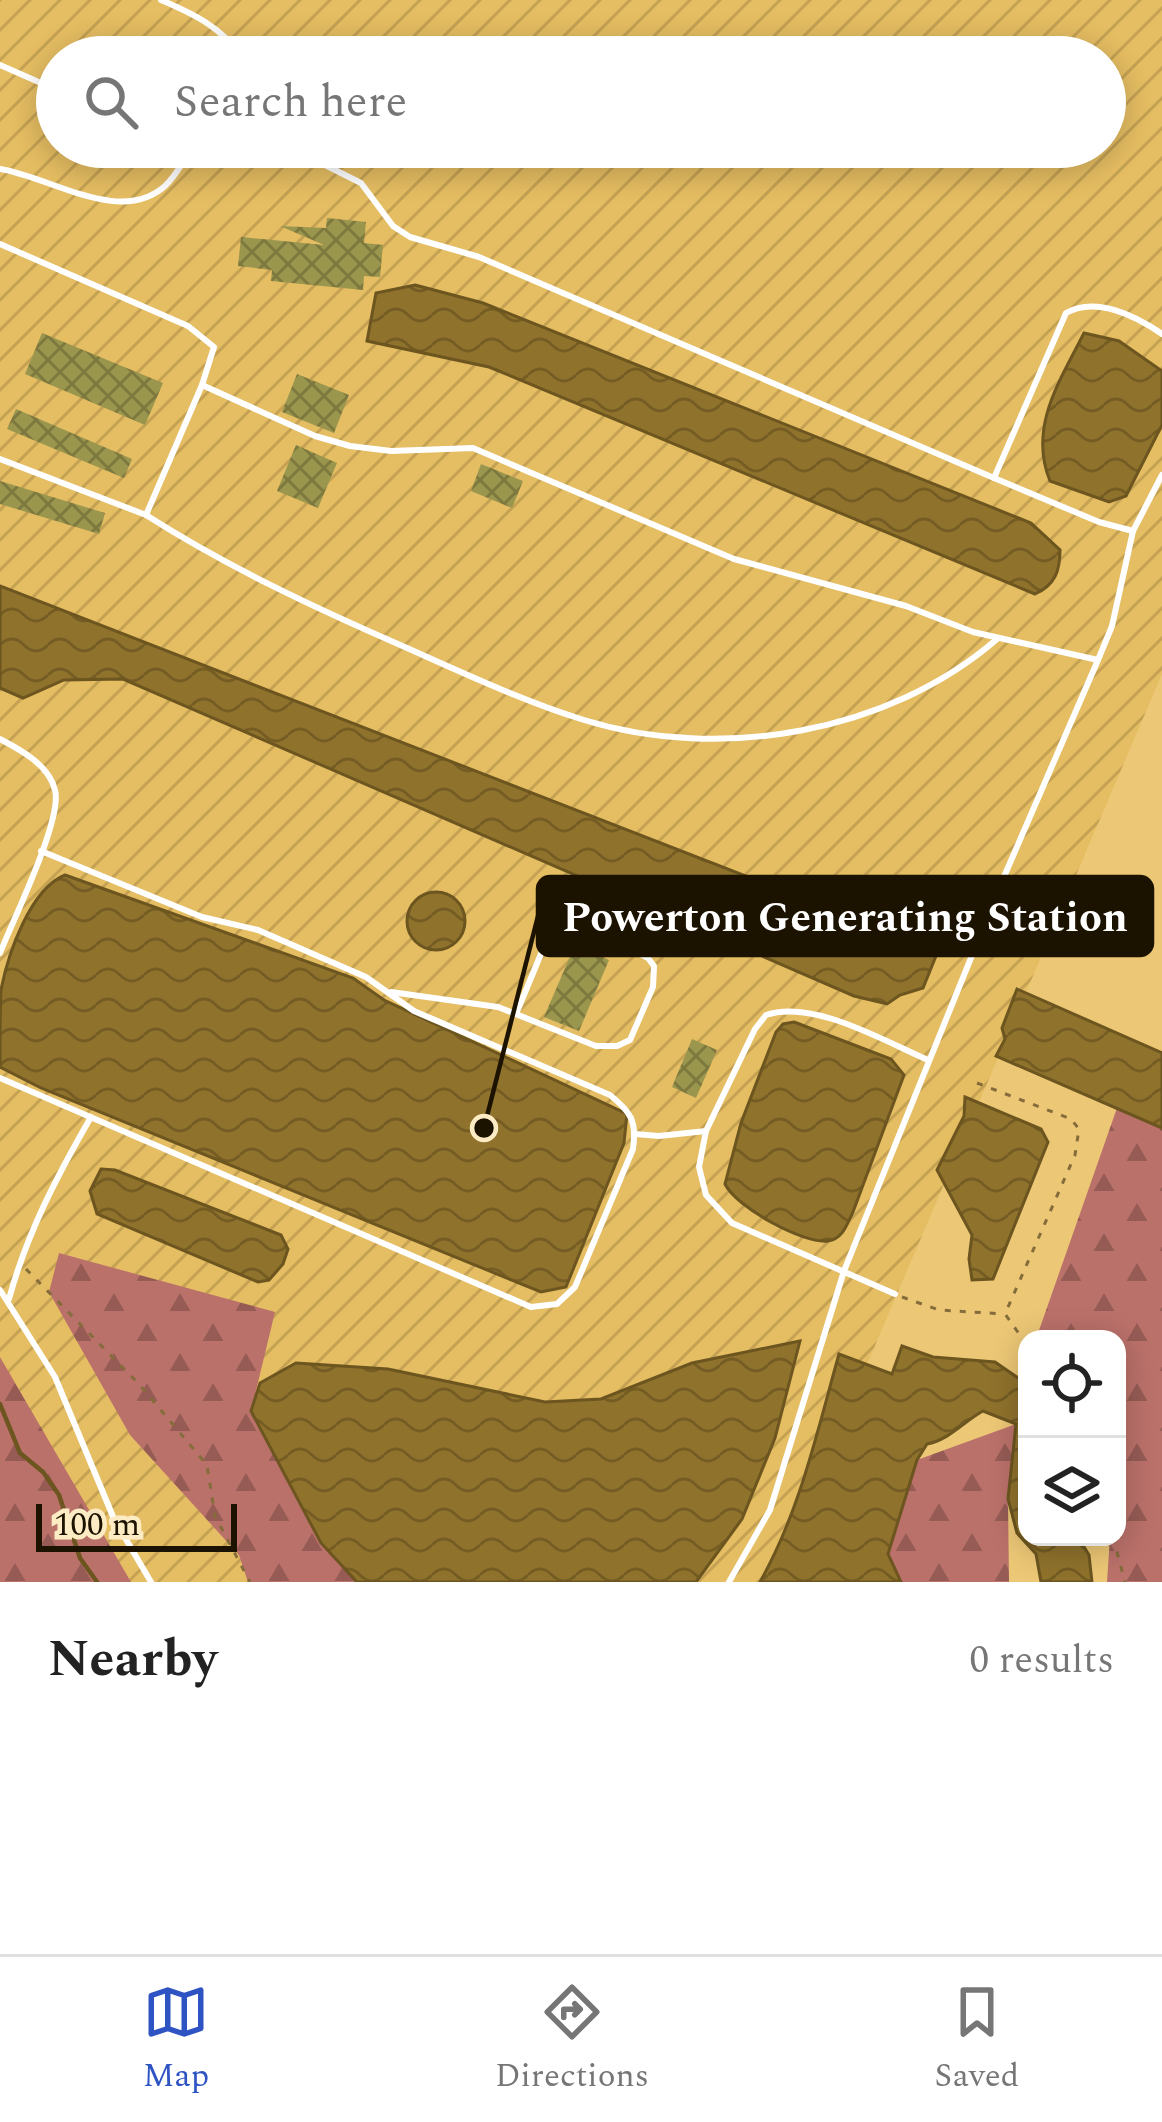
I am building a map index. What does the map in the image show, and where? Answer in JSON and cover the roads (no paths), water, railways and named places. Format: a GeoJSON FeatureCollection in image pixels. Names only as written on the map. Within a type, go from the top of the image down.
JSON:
{"type":"FeatureCollection","features":[{"type":"Feature","properties":{"kind":"lane"},"geometry":{"type":"LineString","coordinates":[[161,0],[201,17],[226,36]]}},
{"type":"Feature","properties":{"kind":"lane"},"geometry":{"type":"LineString","coordinates":[[0,64],[36,80]]}},
{"type":"Feature","properties":{"kind":"lane"},"geometry":{"type":"LineString","coordinates":[[0,169],[115,202],[135,203],[168,184],[179,168]]}},
{"type":"Feature","properties":{"kind":"lane"},"geometry":{"type":"LineString","coordinates":[[332,168],[362,183],[393,226],[410,237],[478,256],[994,478],[1099,522],[1133,531]]}},
{"type":"Feature","properties":{"kind":"lane"},"geometry":{"type":"LineString","coordinates":[[0,244],[158,311],[202,334],[214,347],[146,515]]}},
{"type":"Feature","properties":{"kind":"lane"},"geometry":{"type":"LineString","coordinates":[[994,478],[1066,313],[1094,304],[1140,320],[1162,334]]}},
{"type":"Feature","properties":{"kind":"lane"},"geometry":{"type":"LineString","coordinates":[[202,385],[315,436],[350,446],[391,451],[473,448],[734,559],[906,606],[997,639],[1099,660]]}},
{"type":"Feature","properties":{"kind":"lane"},"geometry":{"type":"LineString","coordinates":[[0,460],[146,515],[261,581],[463,673],[586,721],[645,734],[741,737],[825,725],[917,692],[973,660],[997,639]]}},
{"type":"Feature","properties":{"kind":"lane"},"geometry":{"type":"LineString","coordinates":[[729,1582],[770,1510],[844,1271],[1099,660],[1112,626],[1133,531],[1162,475]]}},
{"type":"Feature","properties":{"kind":"lane"},"geometry":{"type":"LineString","coordinates":[[0,739],[40,765],[55,788],[56,813],[0,953]]}},
{"type":"Feature","properties":{"kind":"lane"},"geometry":{"type":"LineString","coordinates":[[0,1078],[531,1307],[557,1304],[575,1287],[633,1148],[630,1112],[610,1095],[414,1011],[366,977],[258,931],[202,917],[41,851]]}},
{"type":"Feature","properties":{"kind":"lane"},"geometry":{"type":"LineString","coordinates":[[385,991],[498,1007],[516,1015],[596,1046],[617,1046],[630,1040],[653,987],[654,965],[605,938],[553,925],[516,1015]]}},
{"type":"Feature","properties":{"kind":"lane"},"geometry":{"type":"LineString","coordinates":[[895,1294],[766,1240],[718,1211],[706,1195],[700,1167],[706,1131],[766,1015],[780,1011],[825,1017],[929,1060]]}},
{"type":"Feature","properties":{"kind":"lane"},"geometry":{"type":"LineString","coordinates":[[8,1300],[48,1191],[91,1117]]}},
{"type":"Feature","properties":{"kind":"lane"},"geometry":{"type":"LineString","coordinates":[[635,1133],[659,1136],[706,1131]]}},
{"type":"Feature","properties":{"kind":"lane"},"geometry":{"type":"LineString","coordinates":[[0,1290],[55,1376],[114,1519],[151,1582]]}},
{"type":"Feature","properties":{"kind":"water"},"geometry":{"type":"Polygon","coordinates":[[[415,285],[483,303],[1031,523],[1060,550],[1055,576],[1035,594],[489,367],[367,341],[376,293],[415,285]]]}},
{"type":"Feature","properties":{"kind":"water"},"geometry":{"type":"Polygon","coordinates":[[[1084,333],[1119,341],[1162,371],[1162,425],[1126,496],[1109,502],[1050,481],[1044,461],[1050,405],[1084,333]]]}},
{"type":"Feature","properties":{"kind":"water"},"geometry":{"type":"Polygon","coordinates":[[[0,586],[892,933],[895,942],[936,956],[923,988],[887,1004],[854,996],[123,679],[64,680],[23,698],[0,688],[0,586]]]}},
{"type":"Feature","properties":{"kind":"water"},"geometry":{"type":"Polygon","coordinates":[[[65,875],[353,978],[384,1000],[627,1114],[624,1143],[566,1287],[541,1292],[41,1088],[0,1067],[1,990],[9,959],[31,908],[52,882],[65,875]]]}},
{"type":"Feature","properties":{"kind":"water"},"geometry":{"type":"Polygon","coordinates":[[[436,892],[457,900],[465,921],[457,942],[436,950],[415,942],[407,921],[415,900],[436,892]]]}},
{"type":"Feature","properties":{"kind":"water"},"geometry":{"type":"Polygon","coordinates":[[[1017,989],[1162,1053],[1162,1128],[996,1056],[1017,989]]]}},
{"type":"Feature","properties":{"kind":"water"},"geometry":{"type":"Polygon","coordinates":[[[794,1022],[891,1059],[904,1075],[853,1212],[841,1234],[828,1241],[803,1237],[771,1222],[742,1203],[725,1184],[741,1123],[776,1032],[794,1022]]]}},
{"type":"Feature","properties":{"kind":"water"},"geometry":{"type":"Polygon","coordinates":[[[965,1097],[1041,1129],[1048,1142],[993,1279],[972,1280],[972,1235],[937,1170],[964,1116],[965,1097]]]}},
{"type":"Feature","properties":{"kind":"water"},"geometry":{"type":"Polygon","coordinates":[[[101,1169],[115,1170],[281,1235],[288,1249],[283,1264],[269,1280],[258,1282],[97,1214],[90,1191],[101,1169]]]}},
{"type":"Feature","properties":{"kind":"water"},"geometry":{"type":"Polygon","coordinates":[[[800,1341],[775,1438],[742,1519],[696,1582],[357,1582],[321,1543],[251,1411],[260,1383],[296,1363],[388,1369],[545,1402],[601,1399],[692,1363],[800,1341]]]}},
{"type":"Feature","properties":{"kind":"water"},"geometry":{"type":"Polygon","coordinates":[[[902,1346],[933,1357],[995,1362],[1018,1378],[1018,1534],[1008,1499],[1016,1424],[983,1411],[927,1444],[917,1460],[888,1554],[901,1582],[760,1582],[797,1499],[839,1354],[892,1374],[902,1346]]]}},
{"type":"Feature","properties":{"kind":"water"},"geometry":{"type":"Polygon","coordinates":[[[1029,1546],[1084,1546],[1092,1582],[1041,1582],[1036,1554],[1029,1546]]]}},
{"type":"Feature","properties":{"kind":"waterway"},"geometry":{"type":"LineString","coordinates":[[0,1404],[20,1453],[43,1472],[59,1495],[80,1558],[97,1582]]}},
{"type":"Feature","properties":{"kind":"place","name":"Powerton Generating Station"},"geometry":{"type":"Point","coordinates":[484,1128]}}]}
